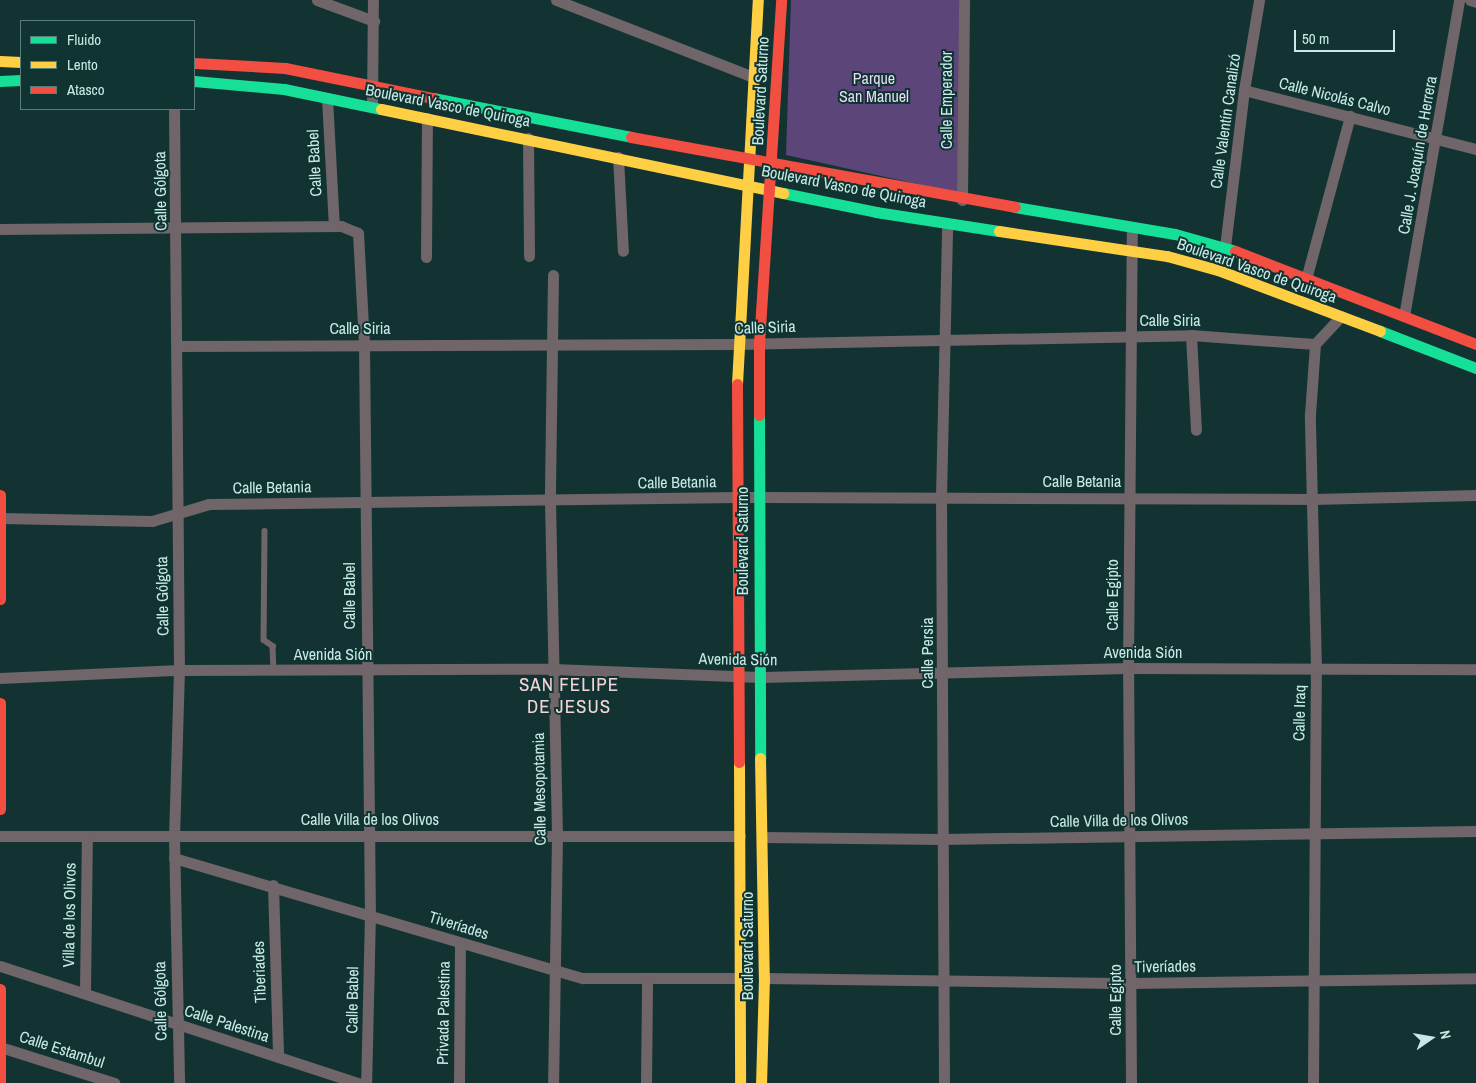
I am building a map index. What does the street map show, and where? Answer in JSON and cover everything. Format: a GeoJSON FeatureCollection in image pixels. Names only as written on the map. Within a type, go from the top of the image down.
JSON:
{"type":"FeatureCollection","features":[{"type":"Feature","properties":{"kind":"street"},"geometry":{"type":"LineString","coordinates":[[317,0],[374,21]]}},
{"type":"Feature","properties":{"kind":"street"},"geometry":{"type":"LineString","coordinates":[[372,107],[373,0]]}},
{"type":"Feature","properties":{"kind":"street"},"geometry":{"type":"LineString","coordinates":[[556,0],[754,77]]}},
{"type":"Feature","properties":{"kind":"street","name":"Boulevard Saturno"},"geometry":{"type":"LineString","coordinates":[[740,1083],[740,676],[737,344],[748,184],[752,161],[758,0]]}},
{"type":"Feature","properties":{"kind":"street","name":"Boulevard Saturno"},"geometry":{"type":"LineString","coordinates":[[761,1083],[764,978],[759,677],[759,343],[771,189],[781,0]]}},
{"type":"Feature","properties":{"kind":"street","name":"Calle Emperador"},"geometry":{"type":"LineString","coordinates":[[962,200],[964,0]]}},
{"type":"Feature","properties":{"kind":"street","name":"Calle Valentín Canalizó"},"geometry":{"type":"LineString","coordinates":[[1226,247],[1244,90],[1260,0]]}},
{"type":"Feature","properties":{"kind":"street","name":"Calle J. Joaquín de Herrera"},"geometry":{"type":"LineString","coordinates":[[1404,316],[1437,139],[1459,0]]}},
{"type":"Feature","properties":{"kind":"street"},"geometry":{"type":"LineString","coordinates":[[1470,0],[1476,2]]}},
{"type":"Feature","properties":{"kind":"street"},"geometry":{"type":"LineString","coordinates":[[0,61],[20,62]]}},
{"type":"Feature","properties":{"kind":"street","name":"Boulevard Vasco de Quiroga"},"geometry":{"type":"LineString","coordinates":[[195,63],[260,65],[373,85],[772,165],[962,200],[1132,227],[1226,247],[1476,344]]}},
{"type":"Feature","properties":{"kind":"street"},"geometry":{"type":"LineString","coordinates":[[0,81],[20,80]]}},
{"type":"Feature","properties":{"kind":"street","name":"Boulevard Vasco de Quiroga"},"geometry":{"type":"LineString","coordinates":[[195,81],[255,85],[327,98],[528,138],[876,212],[1131,250],[1194,262],[1476,368]]}},
{"type":"Feature","properties":{"kind":"street","name":"Calle Nicolás Calvo"},"geometry":{"type":"LineString","coordinates":[[1244,90],[1476,149]]}},
{"type":"Feature","properties":{"kind":"street","name":"Calle Babel"},"geometry":{"type":"LineString","coordinates":[[327,98],[334,226],[356,230],[362,254],[370,913],[366,1083]]}},
{"type":"Feature","properties":{"kind":"street","name":"Calle Gólgota"},"geometry":{"type":"LineString","coordinates":[[174,110],[177,228],[179,670],[174,858],[176,1024],[179,1083]]}},
{"type":"Feature","properties":{"kind":"street"},"geometry":{"type":"LineString","coordinates":[[1306,278],[1350,116]]}},
{"type":"Feature","properties":{"kind":"street"},"geometry":{"type":"LineString","coordinates":[[426,257],[427,118]]}},
{"type":"Feature","properties":{"kind":"street"},"geometry":{"type":"LineString","coordinates":[[528,138],[529,256]]}},
{"type":"Feature","properties":{"kind":"street"},"geometry":{"type":"LineString","coordinates":[[618,157],[623,251]]}},
{"type":"Feature","properties":{"kind":"street","name":"Calle Persia"},"geometry":{"type":"LineString","coordinates":[[944,1083],[942,839],[944,670],[941,497],[942,338],[947,223]]}},
{"type":"Feature","properties":{"kind":"street"},"geometry":{"type":"LineString","coordinates":[[0,229],[334,226]]}},
{"type":"Feature","properties":{"kind":"street","name":"Calle Egipto"},"geometry":{"type":"LineString","coordinates":[[1131,1083],[1132,983],[1129,837],[1128,497],[1132,227]]}},
{"type":"Feature","properties":{"kind":"street","name":"Calle Mesopotamia"},"geometry":{"type":"LineString","coordinates":[[552,275],[550,501],[557,835],[553,970],[553,1083]]}},
{"type":"Feature","properties":{"kind":"street"},"geometry":{"type":"LineString","coordinates":[[1315,344],[1341,316]]}},
{"type":"Feature","properties":{"kind":"street"},"geometry":{"type":"LineString","coordinates":[[1191,335],[1196,430]]}},
{"type":"Feature","properties":{"kind":"street","name":"Calle Siria"},"geometry":{"type":"LineString","coordinates":[[177,346],[737,344],[942,338],[1191,335],[1315,344]]}},
{"type":"Feature","properties":{"kind":"street","name":"Calle Iraq"},"geometry":{"type":"LineString","coordinates":[[1313,1083],[1312,980],[1316,668],[1310,414],[1315,344]]}},
{"type":"Feature","properties":{"kind":"street"},"geometry":{"type":"LineString","coordinates":[[0,495],[0,599]]}},
{"type":"Feature","properties":{"kind":"street","name":"Calle Betania"},"geometry":{"type":"LineString","coordinates":[[0,518],[152,521],[209,504],[366,501],[550,501],[737,497],[1313,499],[1476,495]]}},
{"type":"Feature","properties":{"kind":"street","name":"Avenida Sión"},"geometry":{"type":"LineString","coordinates":[[0,678],[179,670],[553,669],[759,677],[944,670],[1128,668],[1476,669]]}},
{"type":"Feature","properties":{"kind":"street"},"geometry":{"type":"LineString","coordinates":[[0,703],[0,810]]}},
{"type":"Feature","properties":{"kind":"street","name":"Calle Villa de los Olivos"},"geometry":{"type":"LineString","coordinates":[[762,837],[942,839],[1129,837],[1314,831],[1476,831]]}},
{"type":"Feature","properties":{"kind":"street","name":"Calle Villa de los Olivos"},"geometry":{"type":"LineString","coordinates":[[0,836],[87,838],[557,835],[740,836]]}},
{"type":"Feature","properties":{"kind":"street","name":"Villa de los Olivos"},"geometry":{"type":"LineString","coordinates":[[85,992],[87,838]]}},
{"type":"Feature","properties":{"kind":"street","name":"Tiveríades"},"geometry":{"type":"LineString","coordinates":[[174,858],[370,913],[460,944],[583,978],[647,980],[741,978]]}},
{"type":"Feature","properties":{"kind":"street","name":"Tiberiades"},"geometry":{"type":"LineString","coordinates":[[273,885],[278,1057]]}},
{"type":"Feature","properties":{"kind":"street","name":"Privada Palestina"},"geometry":{"type":"LineString","coordinates":[[459,1083],[460,944]]}},
{"type":"Feature","properties":{"kind":"street","name":"Calle Palestina"},"geometry":{"type":"LineString","coordinates":[[0,966],[85,992],[176,1024],[358,1083]]}},
{"type":"Feature","properties":{"kind":"street","name":"Tiveríades"},"geometry":{"type":"LineString","coordinates":[[764,978],[1132,983],[1476,978]]}},
{"type":"Feature","properties":{"kind":"street"},"geometry":{"type":"LineString","coordinates":[[646,1083],[647,980]]}},
{"type":"Feature","properties":{"kind":"street"},"geometry":{"type":"LineString","coordinates":[[0,989],[0,1083]]}},
{"type":"Feature","properties":{"kind":"street","name":"Calle Estambul"},"geometry":{"type":"LineString","coordinates":[[0,1047],[114,1083]]}},
{"type":"Feature","properties":{"kind":"lane"},"geometry":{"type":"LineString","coordinates":[[265,531],[264,640],[273,646],[274,670]]}},
{"type":"Feature","properties":{"kind":"green space","name":"Parque San Manuel"},"geometry":{"type":"Polygon","coordinates":[[[791,0],[962,0],[958,193],[786,155],[791,0]]]}},
{"type":"Feature","properties":{"kind":"traffic: fast"},"geometry":{"type":"LineString","coordinates":[[0,81],[20,80]]}},
{"type":"Feature","properties":{"kind":"traffic: fast"},"geometry":{"type":"LineString","coordinates":[[195,81],[284,89],[381,109]]}},
{"type":"Feature","properties":{"kind":"traffic: fast"},"geometry":{"type":"LineString","coordinates":[[433,98],[631,137]]}},
{"type":"Feature","properties":{"kind":"traffic: fast"},"geometry":{"type":"LineString","coordinates":[[783,193],[876,212],[999,231]]}},
{"type":"Feature","properties":{"kind":"traffic: fast"},"geometry":{"type":"LineString","coordinates":[[1015,207],[1175,234],[1235,251]]}},
{"type":"Feature","properties":{"kind":"traffic: fast"},"geometry":{"type":"LineString","coordinates":[[1380,331],[1476,368]]}},
{"type":"Feature","properties":{"kind":"traffic: fast"},"geometry":{"type":"LineString","coordinates":[[759,415],[760,758]]}},
{"type":"Feature","properties":{"kind":"traffic: slow"},"geometry":{"type":"LineString","coordinates":[[737,384],[758,0]]}},
{"type":"Feature","properties":{"kind":"traffic: slow"},"geometry":{"type":"LineString","coordinates":[[0,61],[20,62]]}},
{"type":"Feature","properties":{"kind":"traffic: slow"},"geometry":{"type":"LineString","coordinates":[[381,109],[783,193]]}},
{"type":"Feature","properties":{"kind":"traffic: slow"},"geometry":{"type":"LineString","coordinates":[[999,231],[1167,256],[1218,270],[1380,331]]}},
{"type":"Feature","properties":{"kind":"traffic: slow"},"geometry":{"type":"LineString","coordinates":[[760,758],[764,978],[761,1083]]}},
{"type":"Feature","properties":{"kind":"traffic: slow"},"geometry":{"type":"LineString","coordinates":[[739,762],[740,1083]]}},
{"type":"Feature","properties":{"kind":"traffic: jam"},"geometry":{"type":"LineString","coordinates":[[759,415],[759,343],[781,0]]}},
{"type":"Feature","properties":{"kind":"traffic: jam"},"geometry":{"type":"LineString","coordinates":[[195,63],[285,68],[433,98]]}},
{"type":"Feature","properties":{"kind":"traffic: jam"},"geometry":{"type":"LineString","coordinates":[[631,137],[1015,207]]}},
{"type":"Feature","properties":{"kind":"traffic: jam"},"geometry":{"type":"LineString","coordinates":[[1235,251],[1476,344]]}},
{"type":"Feature","properties":{"kind":"traffic: jam"},"geometry":{"type":"LineString","coordinates":[[737,384],[739,762]]}},
{"type":"Feature","properties":{"kind":"traffic: jam"},"geometry":{"type":"LineString","coordinates":[[0,495],[0,599]]}},
{"type":"Feature","properties":{"kind":"traffic: jam"},"geometry":{"type":"LineString","coordinates":[[0,703],[0,809]]}},
{"type":"Feature","properties":{"kind":"traffic: jam"},"geometry":{"type":"LineString","coordinates":[[0,989],[0,1083]]}},
{"type":"Feature","properties":{"kind":"district","name":"SAN FELIPE DE JESUS"},"geometry":{"type":"Point","coordinates":[569,696]}}]}
